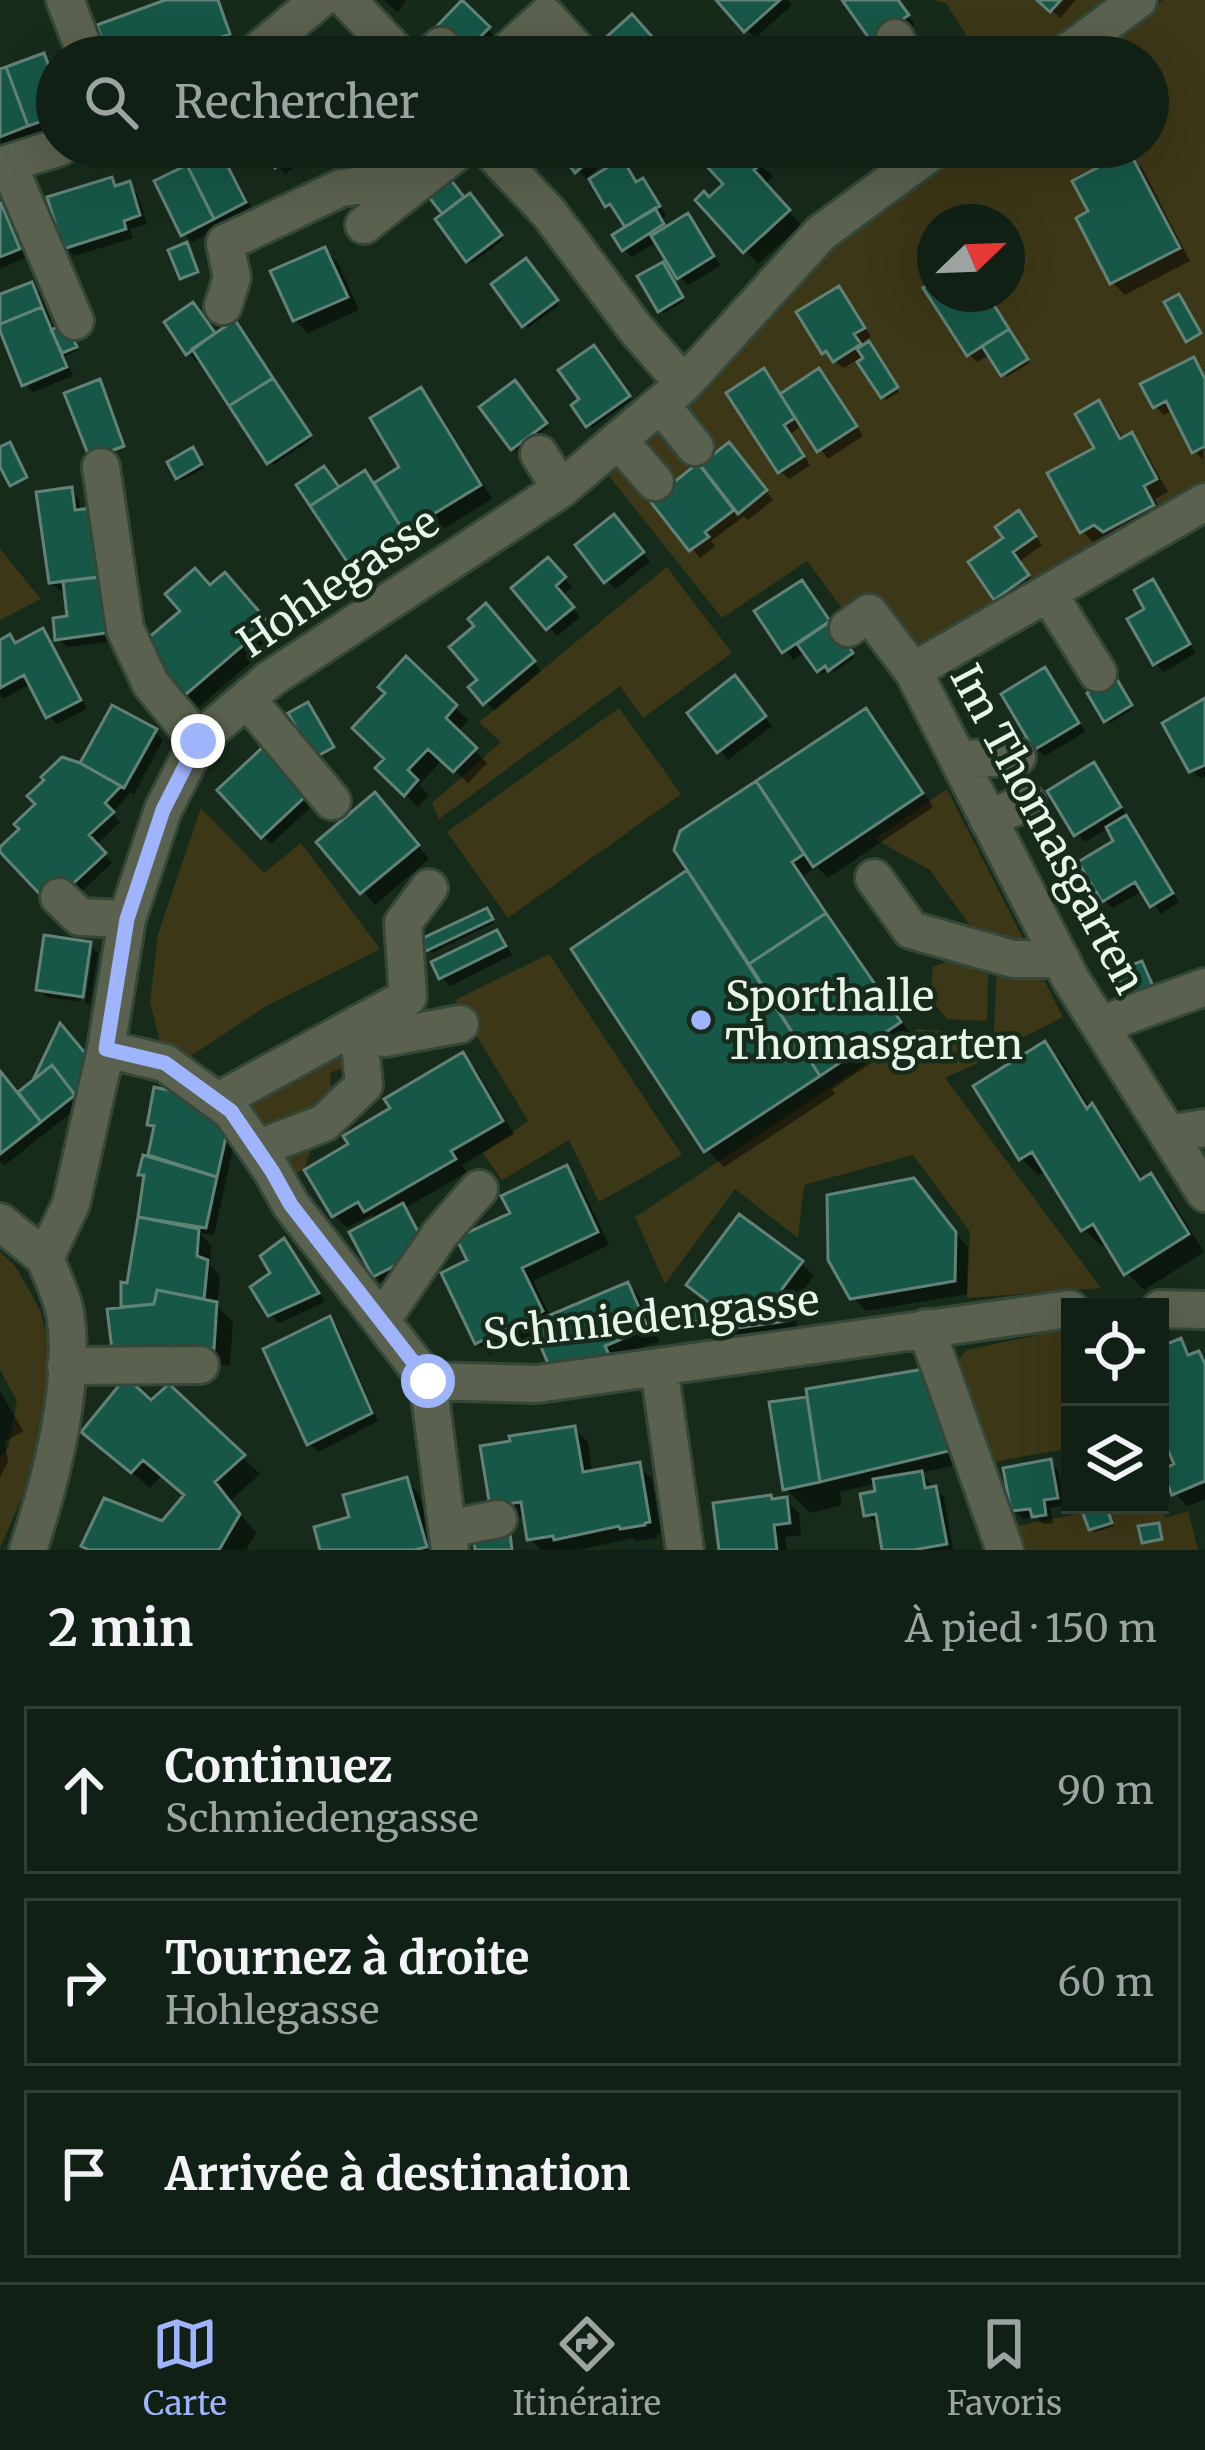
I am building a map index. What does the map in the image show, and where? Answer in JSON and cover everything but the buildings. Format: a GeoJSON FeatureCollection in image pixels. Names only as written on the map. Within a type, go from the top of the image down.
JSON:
{"type":"FeatureCollection","features":[{"type":"Feature","properties":{"kind":"street"},"geometry":{"type":"LineString","coordinates":[[65,0],[79,36]]}},
{"type":"Feature","properties":{"kind":"street"},"geometry":{"type":"LineString","coordinates":[[276,36],[319,0]]}},
{"type":"Feature","properties":{"kind":"street"},"geometry":{"type":"LineString","coordinates":[[347,0],[381,36]]}},
{"type":"Feature","properties":{"kind":"street"},"geometry":{"type":"LineString","coordinates":[[1089,36],[1138,0]]}},
{"type":"Feature","properties":{"kind":"street"},"geometry":{"type":"LineString","coordinates":[[524,36],[546,16],[564,36]]}},
{"type":"Feature","properties":{"kind":"street"},"geometry":{"type":"LineString","coordinates":[[36,155],[4,165],[75,321]]}},
{"type":"Feature","properties":{"kind":"street"},"geometry":{"type":"LineString","coordinates":[[375,168],[387,182]]}},
{"type":"Feature","properties":{"kind":"street"},"geometry":{"type":"LineString","coordinates":[[223,306],[232,278],[225,243],[341,188],[387,182],[403,168]]}},
{"type":"Feature","properties":{"kind":"street"},"geometry":{"type":"LineString","coordinates":[[364,225],[436,168]]}},
{"type":"Feature","properties":{"kind":"street"},"geometry":{"type":"LineString","coordinates":[[507,168],[549,213],[635,328],[695,447]]}},
{"type":"Feature","properties":{"kind":"street"},"geometry":{"type":"LineString","coordinates":[[530,193],[558,168]]}},
{"type":"Feature","properties":{"kind":"street","name":"Hohlegasse"},"geometry":{"type":"LineString","coordinates":[[45,1258],[71,1204],[106,1049],[127,919],[163,810],[198,741],[270,679],[452,541],[561,489],[672,395],[777,259],[909,168]]}},
{"type":"Feature","properties":{"kind":"street"},"geometry":{"type":"LineString","coordinates":[[619,441],[655,482]]}},
{"type":"Feature","properties":{"kind":"street"},"geometry":{"type":"LineString","coordinates":[[539,454],[561,489]]}},
{"type":"Feature","properties":{"kind":"street"},"geometry":{"type":"LineString","coordinates":[[114,475],[125,628],[151,684],[198,741]]}},
{"type":"Feature","properties":{"kind":"street","name":"Im Thomasgarten"},"geometry":{"type":"LineString","coordinates":[[1203,1187],[1061,959],[914,671],[1205,502]]}},
{"type":"Feature","properties":{"kind":"street"},"geometry":{"type":"LineString","coordinates":[[1048,592],[1097,673]]}},
{"type":"Feature","properties":{"kind":"street"},"geometry":{"type":"LineString","coordinates":[[848,628],[869,613],[914,671]]}},
{"type":"Feature","properties":{"kind":"street"},"geometry":{"type":"LineString","coordinates":[[247,699],[332,801]]}},
{"type":"Feature","properties":{"kind":"street"},"geometry":{"type":"LineString","coordinates":[[958,759],[1017,757]]}},
{"type":"Feature","properties":{"kind":"street"},"geometry":{"type":"LineString","coordinates":[[988,819],[1027,802]]}},
{"type":"Feature","properties":{"kind":"street"},"geometry":{"type":"LineString","coordinates":[[874,878],[911,929],[1013,959],[1061,959]]}},
{"type":"Feature","properties":{"kind":"street"},"geometry":{"type":"LineString","coordinates":[[218,1101],[408,997],[403,923],[428,888]]}},
{"type":"Feature","properties":{"kind":"street"},"geometry":{"type":"LineString","coordinates":[[59,897],[80,916],[127,919]]}},
{"type":"Feature","properties":{"kind":"street"},"geometry":{"type":"LineString","coordinates":[[1100,1025],[1205,986]]}},
{"type":"Feature","properties":{"kind":"street"},"geometry":{"type":"LineString","coordinates":[[358,1024],[385,1038],[460,1024]]}},
{"type":"Feature","properties":{"kind":"street"},"geometry":{"type":"LineString","coordinates":[[257,1149],[324,1123],[364,1084],[358,1024]]}},
{"type":"Feature","properties":{"kind":"street","name":"Schmiedengasse"},"geometry":{"type":"LineString","coordinates":[[106,1049],[165,1063],[231,1111],[291,1205],[428,1381],[537,1384],[1061,1310]]}},
{"type":"Feature","properties":{"kind":"street"},"geometry":{"type":"LineString","coordinates":[[1168,1134],[1205,1128]]}},
{"type":"Feature","properties":{"kind":"street"},"geometry":{"type":"LineString","coordinates":[[381,1321],[440,1234],[478,1189]]}},
{"type":"Feature","properties":{"kind":"street"},"geometry":{"type":"LineString","coordinates":[[0,1222],[45,1258],[66,1317],[67,1395],[28,1550]]}},
{"type":"Feature","properties":{"kind":"street"},"geometry":{"type":"LineString","coordinates":[[1169,1309],[1205,1310]]}},
{"type":"Feature","properties":{"kind":"street"},"geometry":{"type":"LineString","coordinates":[[926,1328],[1004,1550]]}},
{"type":"Feature","properties":{"kind":"street"},"geometry":{"type":"LineString","coordinates":[[66,1366],[200,1365]]}},
{"type":"Feature","properties":{"kind":"street"},"geometry":{"type":"LineString","coordinates":[[659,1368],[685,1550]]}},
{"type":"Feature","properties":{"kind":"street"},"geometry":{"type":"LineString","coordinates":[[428,1381],[449,1539],[498,1519]]}},
{"type":"Feature","properties":{"kind":"shaded area"},"geometry":{"type":"Polygon","coordinates":[[[934,0],[1112,0],[1057,36],[967,36],[946,3],[934,0]]]}},
{"type":"Feature","properties":{"kind":"shaded area"},"geometry":{"type":"Polygon","coordinates":[[[1163,0],[1205,0],[1205,484],[886,668],[807,561],[722,618],[605,471],[829,242],[933,168],[1169,168],[1169,36],[1114,36],[1163,0]]]}},
{"type":"Feature","properties":{"kind":"shaded area"},"geometry":{"type":"Polygon","coordinates":[[[0,549],[41,599],[0,620],[0,549]]]}},
{"type":"Feature","properties":{"kind":"shaded area"},"geometry":{"type":"Polygon","coordinates":[[[667,567],[732,653],[643,718],[620,686],[439,819],[432,803],[501,742],[479,722],[667,567]]]}},
{"type":"Feature","properties":{"kind":"shaded area"},"geometry":{"type":"Polygon","coordinates":[[[619,708],[681,794],[508,918],[447,832],[619,708]]]}},
{"type":"Feature","properties":{"kind":"shaded area"},"geometry":{"type":"Polygon","coordinates":[[[947,789],[1063,1017],[993,1053],[997,963],[930,870],[875,839],[947,789]]]}},
{"type":"Feature","properties":{"kind":"shaded area"},"geometry":{"type":"Polygon","coordinates":[[[201,808],[264,873],[301,843],[380,949],[268,1005],[191,1056],[160,1042],[150,1002],[158,934],[201,808]]]}},
{"type":"Feature","properties":{"kind":"shaded area"},"geometry":{"type":"Polygon","coordinates":[[[549,954],[682,1155],[599,1202],[569,1140],[502,1180],[483,1153],[528,1121],[455,1000],[549,954]]]}},
{"type":"Feature","properties":{"kind":"shaded area"},"geometry":{"type":"Polygon","coordinates":[[[955,958],[988,973],[987,1021],[947,1019],[930,998],[933,967],[955,958]]]}},
{"type":"Feature","properties":{"kind":"shaded area"},"geometry":{"type":"Polygon","coordinates":[[[917,1029],[978,1034],[978,1063],[945,1078],[1101,1288],[967,1298],[970,1232],[913,1155],[804,1185],[798,1238],[735,1189],[665,1284],[635,1217],[917,1029]]]}},
{"type":"Feature","properties":{"kind":"shaded area"},"geometry":{"type":"Polygon","coordinates":[[[354,1043],[356,1062],[330,1073],[331,1087],[304,1170],[283,1178],[242,1108],[354,1043]]]}},
{"type":"Feature","properties":{"kind":"shaded area"},"geometry":{"type":"Polygon","coordinates":[[[0,1251],[16,1267],[40,1310],[55,1367],[48,1437],[0,1548],[0,1457],[8,1448],[17,1401],[0,1370],[0,1251]]]}},
{"type":"Feature","properties":{"kind":"shaded area"},"geometry":{"type":"Polygon","coordinates":[[[1061,1330],[1061,1453],[987,1463],[953,1368],[966,1350],[1061,1330]]]}},
{"type":"Feature","properties":{"kind":"shaded area"},"geometry":{"type":"Polygon","coordinates":[[[1188,1511],[1198,1550],[1014,1550],[1006,1528],[1078,1514],[1164,1514],[1166,1518],[1188,1511]]]}},
{"type":"Feature","properties":{"kind":"place","name":"Sporthalle Thomasgarten"},"geometry":{"type":"Point","coordinates":[701,1020]}},
{"type":"Feature","properties":{"kind":"route"},"geometry":{"type":"LineString","coordinates":[[198,741],[163,810],[127,919],[106,1049],[165,1063],[231,1111],[291,1205],[428,1381]]}}]}
